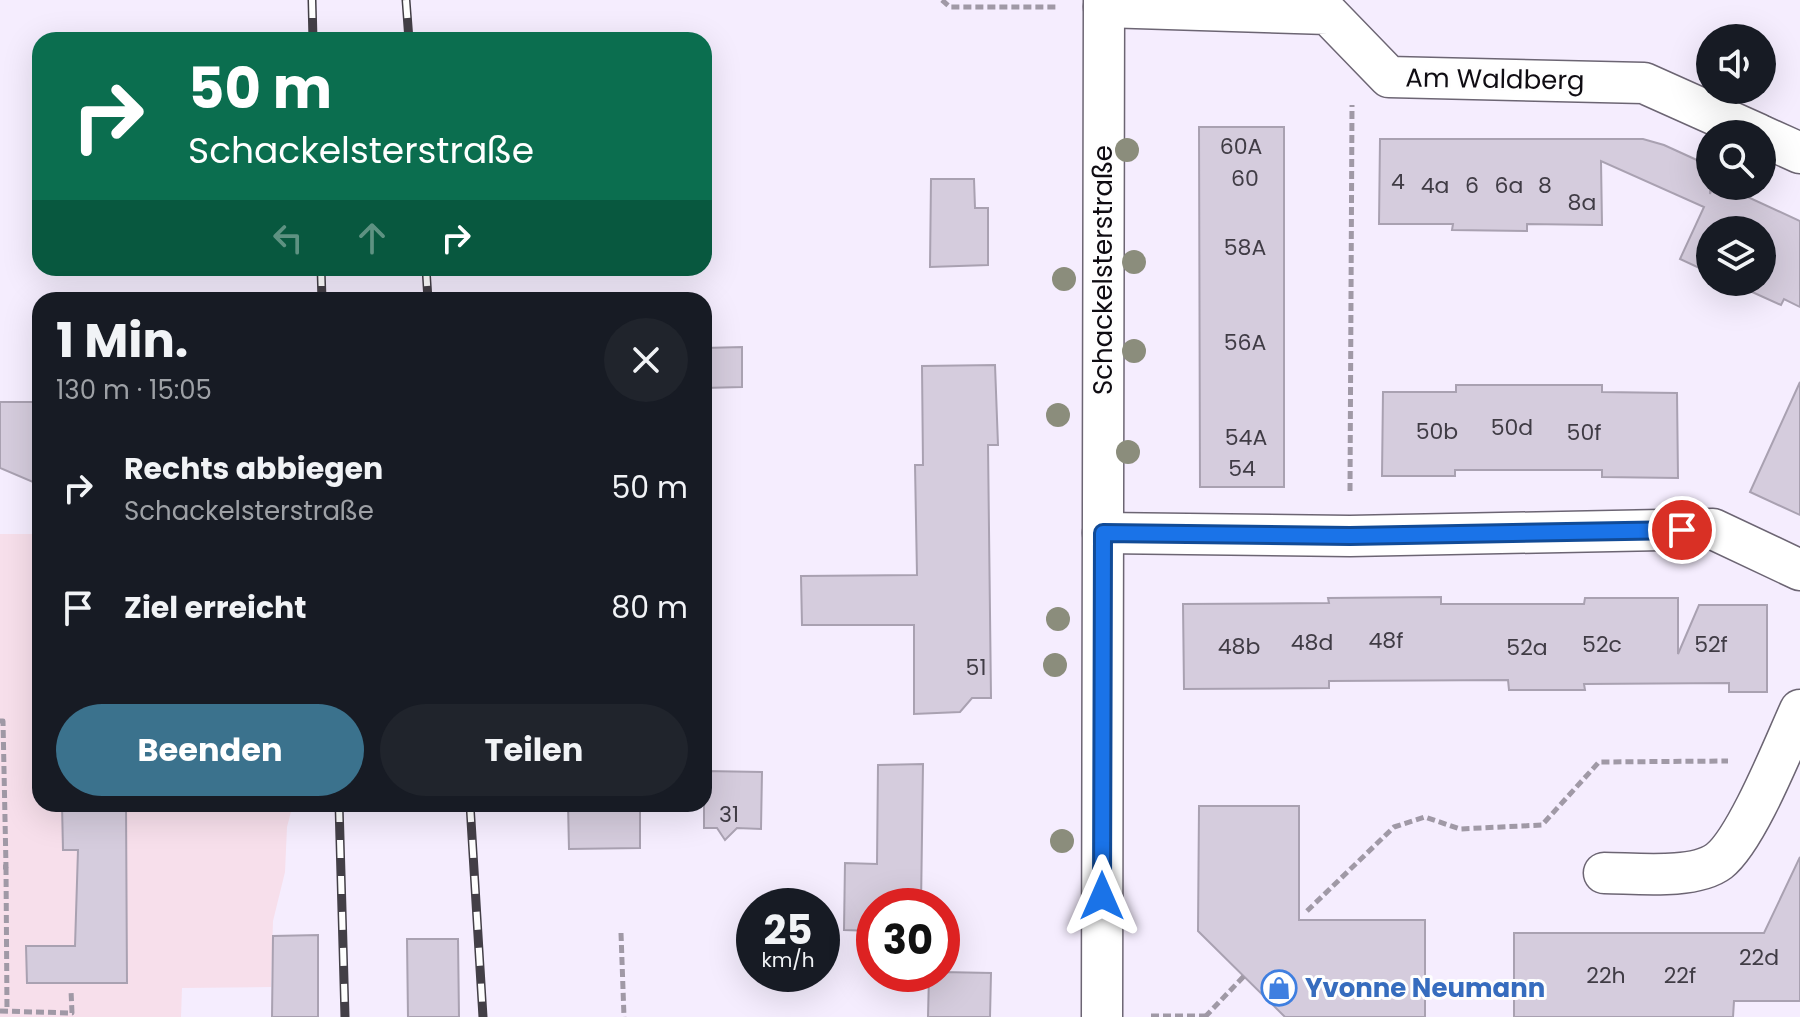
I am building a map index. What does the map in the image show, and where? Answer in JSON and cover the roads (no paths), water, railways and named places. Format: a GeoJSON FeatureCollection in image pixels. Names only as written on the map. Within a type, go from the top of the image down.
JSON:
{"type":"FeatureCollection","features":[{"type":"Feature","properties":{"kind":"street","name":"Am Waldberg"},"geometry":{"type":"LineString","coordinates":[[1104,3],[1328,14],[1389,77],[1644,83],[1727,120]]}},
{"type":"Feature","properties":{"kind":"street","name":"Schackelsterstraße"},"geometry":{"type":"LineString","coordinates":[[1102,1017],[1104,3]]}},
{"type":"Feature","properties":{"kind":"street","name":"Am Waldberg"},"geometry":{"type":"LineString","coordinates":[[1776,142],[1800,153]]}},
{"type":"Feature","properties":{"kind":"street"},"geometry":{"type":"LineString","coordinates":[[1103,533],[1350,536],[1713,529],[1800,570]]}},
{"type":"Feature","properties":{"kind":"street"},"geometry":{"type":"LineString","coordinates":[[1604,873],[1680,873],[1718,861],[1749,817],[1800,710]]}},
{"type":"Feature","properties":{"kind":"railway"},"geometry":{"type":"LineString","coordinates":[[312,0],[313,32]]}},
{"type":"Feature","properties":{"kind":"railway"},"geometry":{"type":"LineString","coordinates":[[406,0],[408,32]]}},
{"type":"Feature","properties":{"kind":"railway"},"geometry":{"type":"LineString","coordinates":[[321,276],[322,292]]}},
{"type":"Feature","properties":{"kind":"railway"},"geometry":{"type":"LineString","coordinates":[[426,276],[428,292]]}},
{"type":"Feature","properties":{"kind":"railway"},"geometry":{"type":"LineString","coordinates":[[339,812],[345,1017]]}},
{"type":"Feature","properties":{"kind":"railway"},"geometry":{"type":"LineString","coordinates":[[470,812],[483,1017]]}},
{"type":"Feature","properties":{"kind":"place","name":"Yvonne Neumann"},"geometry":{"type":"Point","coordinates":[1279,988]}}]}
